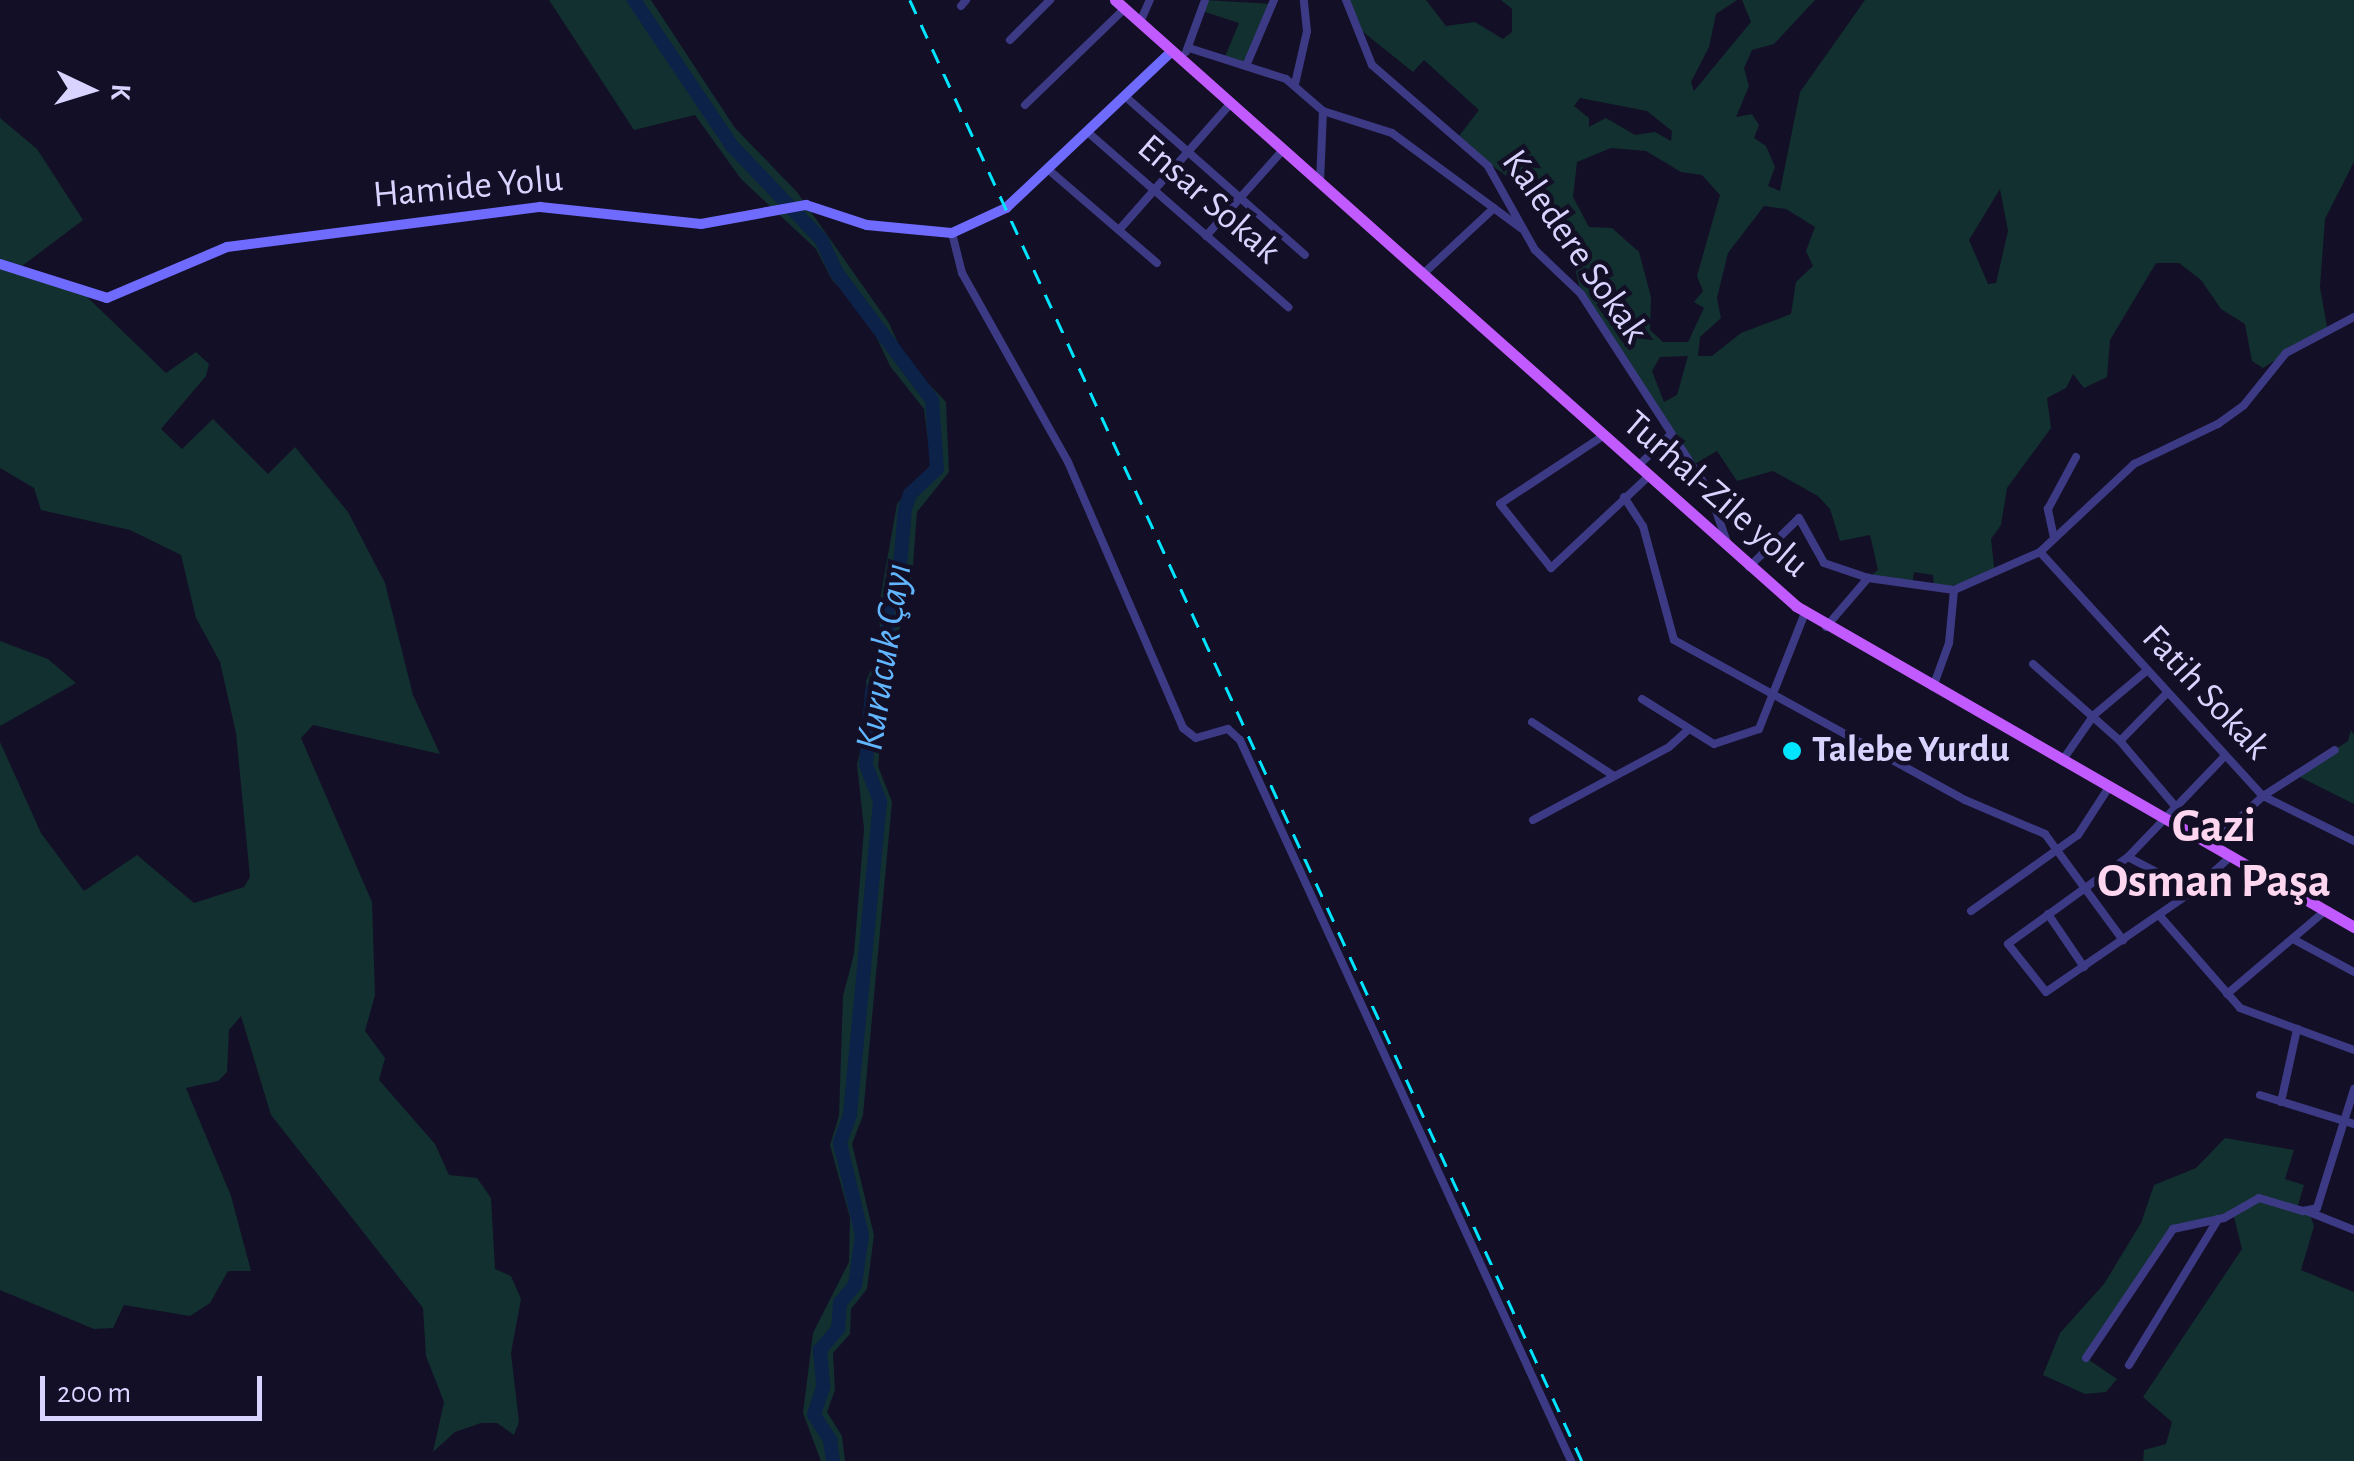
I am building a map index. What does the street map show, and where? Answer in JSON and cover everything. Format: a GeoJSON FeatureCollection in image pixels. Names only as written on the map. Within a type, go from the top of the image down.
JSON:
{"type":"FeatureCollection","features":[{"type":"Feature","properties":{"kind":"main road","name":"Turhal-Zile yolu"},"geometry":{"type":"LineString","coordinates":[[1120,4],[1180,52],[1283,150],[1749,568],[1805,613],[2354,927]]}},
{"type":"Feature","properties":{"kind":"street"},"geometry":{"type":"LineString","coordinates":[[1010,40],[1050,0]]}},
{"type":"Feature","properties":{"kind":"street"},"geometry":{"type":"LineString","coordinates":[[1140,22],[1150,0]]}},
{"type":"Feature","properties":{"kind":"street"},"geometry":{"type":"LineString","coordinates":[[1205,0],[1180,52],[1091,135],[999,213],[952,233],[962,273],[1068,462],[1183,728],[1196,738],[1228,729],[1240,740],[1572,1461]]}},
{"type":"Feature","properties":{"kind":"street"},"geometry":{"type":"LineString","coordinates":[[1246,66],[1274,0]]}},
{"type":"Feature","properties":{"kind":"street"},"geometry":{"type":"LineString","coordinates":[[1295,84],[1307,32],[1304,0]]}},
{"type":"Feature","properties":{"kind":"street","name":"Kaledere Sokak"},"geometry":{"type":"LineString","coordinates":[[1346,0],[1372,66],[1488,166],[1522,229],[1581,294],[1718,509],[1729,550]]}},
{"type":"Feature","properties":{"kind":"street"},"geometry":{"type":"LineString","coordinates":[[1025,104],[1120,4]]}},
{"type":"Feature","properties":{"kind":"street"},"geometry":{"type":"LineString","coordinates":[[1180,52],[1246,66],[1295,84],[1323,111],[1392,132],[1522,229]]}},
{"type":"Feature","properties":{"kind":"street"},"geometry":{"type":"LineString","coordinates":[[1127,98],[1304,255]]}},
{"type":"Feature","properties":{"kind":"street"},"geometry":{"type":"LineString","coordinates":[[1119,230],[1231,103]]}},
{"type":"Feature","properties":{"kind":"street"},"geometry":{"type":"LineString","coordinates":[[1320,183],[1323,111]]}},
{"type":"Feature","properties":{"kind":"street","name":"Ensar Sokak"},"geometry":{"type":"LineString","coordinates":[[1091,135],[1288,307]]}},
{"type":"Feature","properties":{"kind":"street"},"geometry":{"type":"LineString","coordinates":[[1206,236],[1283,150]]}},
{"type":"Feature","properties":{"kind":"street"},"geometry":{"type":"LineString","coordinates":[[1050,171],[1157,262]]}},
{"type":"Feature","properties":{"kind":"street","name":"Hamide Yolu"},"geometry":{"type":"LineString","coordinates":[[0,264],[107,298],[227,247],[467,211],[560,206],[701,224],[797,206],[867,225],[952,233]]}},
{"type":"Feature","properties":{"kind":"street"},"geometry":{"type":"LineString","coordinates":[[1423,274],[1494,208]]}},
{"type":"Feature","properties":{"kind":"street"},"geometry":{"type":"LineString","coordinates":[[1749,568],[1799,518],[1824,563],[1868,578],[1954,590],[2040,552],[2134,464],[2218,424],[2244,404],[2286,353],[2318,331],[2354,318]]}},
{"type":"Feature","properties":{"kind":"street"},"geometry":{"type":"LineString","coordinates":[[1637,467],[1671,434]]}},
{"type":"Feature","properties":{"kind":"street"},"geometry":{"type":"LineString","coordinates":[[1603,436],[1500,504],[1551,568],[1648,477]]}},
{"type":"Feature","properties":{"kind":"street"},"geometry":{"type":"LineString","coordinates":[[2054,538],[2048,509],[2076,457]]}},
{"type":"Feature","properties":{"kind":"street"},"geometry":{"type":"LineString","coordinates":[[1624,497],[1643,526],[1671,637],[1965,800],[2036,830],[2056,847],[2088,886],[2123,940]]}},
{"type":"Feature","properties":{"kind":"street","name":"Fatih Sokak"},"geometry":{"type":"LineString","coordinates":[[2040,552],[2145,672],[2263,796],[2354,840]]}},
{"type":"Feature","properties":{"kind":"street"},"geometry":{"type":"LineString","coordinates":[[1826,626],[1868,578]]}},
{"type":"Feature","properties":{"kind":"street"},"geometry":{"type":"LineString","coordinates":[[1933,688],[1949,643],[1954,590]]}},
{"type":"Feature","properties":{"kind":"street"},"geometry":{"type":"LineString","coordinates":[[1642,700],[1718,745],[1759,730],[1776,696],[1805,613]]}},
{"type":"Feature","properties":{"kind":"street"},"geometry":{"type":"LineString","coordinates":[[2034,664],[2120,741],[2175,806]]}},
{"type":"Feature","properties":{"kind":"street"},"geometry":{"type":"LineString","coordinates":[[2062,761],[2094,715],[2145,672]]}},
{"type":"Feature","properties":{"kind":"street"},"geometry":{"type":"LineString","coordinates":[[2120,741],[2166,694]]}},
{"type":"Feature","properties":{"kind":"street"},"geometry":{"type":"LineString","coordinates":[[1532,722],[1614,776]]}},
{"type":"Feature","properties":{"kind":"street"},"geometry":{"type":"LineString","coordinates":[[1533,820],[1689,729]]}},
{"type":"Feature","properties":{"kind":"street"},"geometry":{"type":"LineString","coordinates":[[2210,846],[2263,796],[2334,750]]}},
{"type":"Feature","properties":{"kind":"street"},"geometry":{"type":"LineString","coordinates":[[2225,756],[2128,857],[2008,944],[2046,992],[2193,891],[2230,857]]}},
{"type":"Feature","properties":{"kind":"street"},"geometry":{"type":"LineString","coordinates":[[1972,911],[2056,847],[2078,835],[2109,788]]}},
{"type":"Feature","properties":{"kind":"street"},"geometry":{"type":"LineString","coordinates":[[2128,857],[2193,891]]}},
{"type":"Feature","properties":{"kind":"street"},"geometry":{"type":"LineString","coordinates":[[2227,994],[2326,911]]}},
{"type":"Feature","properties":{"kind":"street"},"geometry":{"type":"LineString","coordinates":[[2048,914],[2084,967]]}},
{"type":"Feature","properties":{"kind":"street"},"geometry":{"type":"LineString","coordinates":[[2159,915],[2240,1008],[2354,1050]]}},
{"type":"Feature","properties":{"kind":"street"},"geometry":{"type":"LineString","coordinates":[[2293,938],[2354,972]]}},
{"type":"Feature","properties":{"kind":"street"},"geometry":{"type":"LineString","coordinates":[[2281,1102],[2297,1029]]}},
{"type":"Feature","properties":{"kind":"street"},"geometry":{"type":"LineString","coordinates":[[2309,1212],[2331,1175],[2350,1123],[2354,1089]]}},
{"type":"Feature","properties":{"kind":"street"},"geometry":{"type":"LineString","coordinates":[[2260,1095],[2350,1123]]}},
{"type":"Feature","properties":{"kind":"street"},"geometry":{"type":"LineString","coordinates":[[2086,1358],[2169,1234],[2218,1219],[2259,1198],[2354,1230]]}},
{"type":"Feature","properties":{"kind":"street"},"geometry":{"type":"LineString","coordinates":[[2129,1365],[2210,1242],[2218,1219]]}},
{"type":"Feature","properties":{"kind":"green space"},"geometry":{"type":"Polygon","coordinates":[[[549,0],[651,0],[735,128],[797,192],[889,323],[905,359],[946,402],[949,472],[917,512],[912,579],[900,606],[900,656],[885,693],[878,766],[892,802],[863,1115],[852,1144],[874,1235],[867,1289],[851,1309],[850,1334],[833,1353],[835,1390],[827,1412],[842,1436],[845,1461],[821,1461],[803,1413],[813,1333],[849,1262],[850,1218],[830,1145],[839,1116],[843,996],[854,954],[864,829],[857,764],[867,725],[866,681],[882,645],[878,611],[897,504],[931,464],[924,409],[890,366],[866,315],[832,280],[816,249],[741,179],[695,115],[634,130],[549,0]]]}},
{"type":"Feature","properties":{"kind":"green space"},"geometry":{"type":"Polygon","coordinates":[[[1205,0],[1272,4],[1246,66],[1224,59],[1239,23],[1202,11],[1205,0]]]}},
{"type":"Feature","properties":{"kind":"green space"},"geometry":{"type":"Polygon","coordinates":[[[1346,0],[1426,0],[1446,26],[1475,22],[1503,39],[1512,32],[1512,9],[1501,0],[1737,0],[1716,14],[1709,47],[1691,82],[1694,91],[1751,22],[1742,0],[1815,0],[1774,44],[1752,50],[1744,68],[1749,86],[1736,117],[1752,114],[1759,125],[1754,138],[1766,146],[1775,167],[1768,186],[1780,191],[1800,92],[1865,0],[2354,0],[2354,162],[2325,219],[2320,287],[2327,327],[2263,368],[2252,361],[2245,324],[2221,309],[2201,280],[2179,263],[2156,263],[2110,340],[2107,377],[2084,388],[2073,374],[2066,388],[2047,398],[2051,428],[2007,488],[2001,525],[1991,539],[1995,575],[1934,590],[1933,575],[1914,572],[1912,586],[1868,578],[1878,570],[1870,535],[1840,541],[1830,509],[1818,496],[1773,471],[1737,481],[1717,451],[1693,465],[1581,294],[1563,216],[1456,140],[1479,110],[1424,60],[1413,72],[1352,23],[1346,0]],[[1580,98],[1574,106],[1589,118],[1589,127],[1606,118],[1635,135],[1655,132],[1671,141],[1672,131],[1647,111],[1580,98]],[[1611,148],[1577,162],[1573,197],[1589,227],[1612,228],[1639,252],[1651,297],[1650,330],[1663,342],[1688,342],[1704,308],[1694,302],[1703,291],[1697,276],[1720,195],[1702,175],[1681,172],[1646,151],[1611,148]],[[2000,189],[1969,240],[1988,284],[1996,283],[2008,231],[2000,189]],[[1764,206],[1728,253],[1717,298],[1721,318],[1700,337],[1698,356],[1712,356],[1741,333],[1791,314],[1796,282],[1813,266],[1806,251],[1815,227],[1786,209],[1764,206]],[[1688,356],[1660,357],[1652,371],[1664,402],[1677,395],[1688,356]]]}},
{"type":"Feature","properties":{"kind":"green space"},"geometry":{"type":"Polygon","coordinates":[[[0,118],[37,149],[83,220],[18,269],[85,295],[166,373],[196,352],[209,364],[206,376],[161,429],[182,449],[213,419],[268,474],[295,447],[348,512],[385,583],[413,695],[440,754],[313,725],[301,738],[372,902],[375,995],[365,1031],[385,1058],[379,1080],[435,1144],[449,1175],[477,1178],[491,1198],[495,1269],[511,1276],[521,1299],[511,1353],[519,1422],[514,1435],[497,1423],[481,1423],[455,1432],[433,1452],[444,1402],[426,1356],[423,1308],[271,1115],[241,1016],[229,1030],[227,1072],[218,1081],[186,1088],[231,1196],[251,1271],[228,1271],[210,1303],[190,1316],[124,1305],[113,1328],[94,1329],[0,1290],[0,742],[41,833],[84,891],[137,855],[194,903],[244,887],[250,877],[236,733],[220,662],[196,618],[181,555],[130,530],[41,510],[34,488],[0,468],[0,118]]]}},
{"type":"Feature","properties":{"kind":"green space"},"geometry":{"type":"Polygon","coordinates":[[[0,641],[48,659],[76,683],[0,726],[0,641]]]}},
{"type":"Feature","properties":{"kind":"green space"},"geometry":{"type":"Polygon","coordinates":[[[2351,730],[2354,804],[2296,775],[2348,741],[2351,730]]]}},
{"type":"Feature","properties":{"kind":"green space"},"geometry":{"type":"Polygon","coordinates":[[[2225,1138],[2294,1150],[2285,1179],[2304,1185],[2297,1209],[2309,1212],[2314,1226],[2301,1270],[2354,1292],[2354,1461],[2143,1461],[2144,1450],[2166,1444],[2172,1422],[2143,1397],[2242,1249],[2233,1213],[2178,1226],[2086,1358],[2117,1379],[2106,1392],[2085,1394],[2043,1375],[2060,1333],[2104,1284],[2141,1223],[2154,1185],[2196,1168],[2225,1138]]]}},
{"type":"Feature","properties":{"kind":"waterway","name":"Kurucuk Çayı"},"geometry":{"type":"LineString","coordinates":[[634,0],[732,146],[821,239],[837,273],[932,400],[937,469],[910,494],[905,509],[899,577],[888,604],[888,653],[872,692],[866,765],[880,802],[850,1115],[840,1143],[862,1235],[855,1285],[840,1303],[838,1329],[820,1350],[823,1387],[814,1415],[830,1440],[833,1461]]}},
{"type":"Feature","properties":{"kind":"railway"},"geometry":{"type":"LineString","coordinates":[[910,0],[1582,1461]]}},
{"type":"Feature","properties":{"kind":"place","name":"Talebe Yurdu"},"geometry":{"type":"Point","coordinates":[1792,751]}},
{"type":"Feature","properties":{"kind":"district","name":"Gazi Osman Paşa"},"geometry":{"type":"Point","coordinates":[2214,854]}}]}
